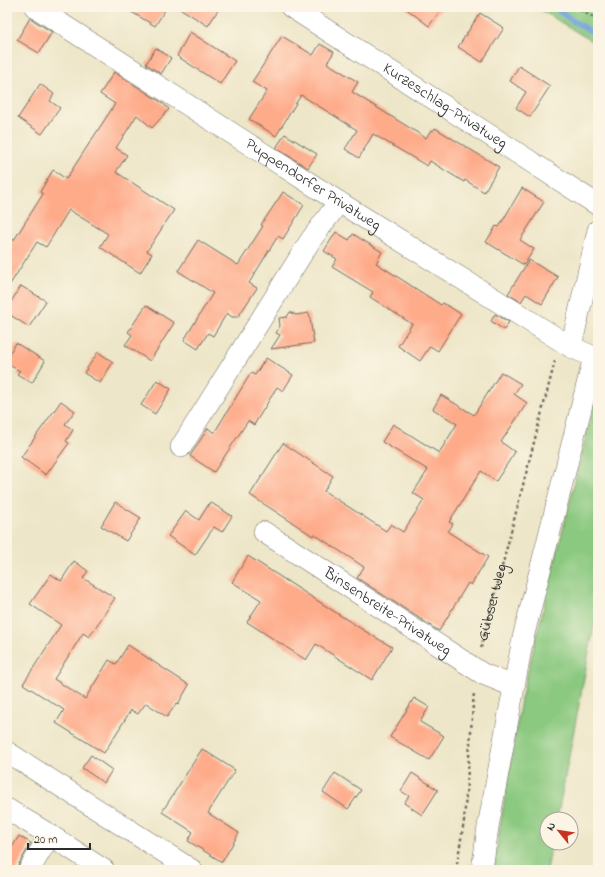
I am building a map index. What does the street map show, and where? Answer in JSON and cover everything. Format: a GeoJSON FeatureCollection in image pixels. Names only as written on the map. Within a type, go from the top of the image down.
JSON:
{"type":"FeatureCollection","features":[{"type":"Feature","properties":{"kind":"street","name":"Puppendorfer Privatweg"},"geometry":{"type":"LineString","coordinates":[[35,7],[339,202],[566,344],[596,357]]}},
{"type":"Feature","properties":{"kind":"street","name":"Kurzeschlag-Privatweg"},"geometry":{"type":"LineString","coordinates":[[291,7],[598,205]]}},
{"type":"Feature","properties":{"kind":"street"},"geometry":{"type":"LineString","coordinates":[[181,447],[310,241],[339,202]]}},
{"type":"Feature","properties":{"kind":"street"},"geometry":{"type":"LineString","coordinates":[[566,344],[598,230]]}},
{"type":"Feature","properties":{"kind":"street"},"geometry":{"type":"LineString","coordinates":[[482,870],[488,827],[523,638],[596,357]]}},
{"type":"Feature","properties":{"kind":"street","name":"Binsenbreite-Privatweg"},"geometry":{"type":"LineString","coordinates":[[264,532],[483,674],[513,686]]}},
{"type":"Feature","properties":{"kind":"street"},"geometry":{"type":"LineString","coordinates":[[7,752],[192,870]]}},
{"type":"Feature","properties":{"kind":"street"},"geometry":{"type":"LineString","coordinates":[[7,810],[50,835],[104,870]]}},
{"type":"Feature","properties":{"kind":"street"},"geometry":{"type":"LineString","coordinates":[[29,870],[50,835]]}},
{"type":"Feature","properties":{"kind":"path"},"geometry":{"type":"LineString","coordinates":[[575,7],[598,20]]}},
{"type":"Feature","properties":{"kind":"path","name":"Gübser Weg"},"geometry":{"type":"LineString","coordinates":[[456,870],[464,821],[476,669],[566,344]]}},
{"type":"Feature","properties":{"kind":"green space"},"geometry":{"type":"Polygon","coordinates":[[[536,7],[598,7],[598,45],[536,7]]]}},
{"type":"Feature","properties":{"kind":"green space"},"geometry":{"type":"Polygon","coordinates":[[[598,388],[598,605],[559,811],[539,811],[539,851],[551,851],[547,870],[493,870],[521,699],[598,388]]]}},
{"type":"Feature","properties":{"kind":"building"},"geometry":{"type":"Polygon","coordinates":[[[123,7],[167,7],[155,26],[123,7]]]}},
{"type":"Feature","properties":{"kind":"building"},"geometry":{"type":"Polygon","coordinates":[[[178,7],[220,7],[208,26],[178,7]]]}},
{"type":"Feature","properties":{"kind":"building"},"geometry":{"type":"Polygon","coordinates":[[[404,7],[443,7],[429,26],[404,7]]]}},
{"type":"Feature","properties":{"kind":"building"},"geometry":{"type":"Polygon","coordinates":[[[480,13],[504,28],[482,62],[458,47],[480,13]]]}},
{"type":"Feature","properties":{"kind":"building"},"geometry":{"type":"Polygon","coordinates":[[[30,18],[52,32],[39,53],[17,40],[30,18]]]}},
{"type":"Feature","properties":{"kind":"building"},"geometry":{"type":"Polygon","coordinates":[[[190,32],[235,61],[220,84],[177,56],[190,32]]]}},
{"type":"Feature","properties":{"kind":"building"},"geometry":{"type":"Polygon","coordinates":[[[282,36],[313,55],[320,44],[334,52],[327,63],[358,82],[352,92],[426,138],[431,130],[433,131],[435,128],[499,167],[484,192],[465,180],[464,182],[430,161],[427,166],[373,134],[359,158],[345,149],[357,130],[301,95],[276,136],[249,119],[267,91],[252,82],[282,36]]]}},
{"type":"Feature","properties":{"kind":"building"},"geometry":{"type":"Polygon","coordinates":[[[156,48],[171,58],[161,74],[146,64],[156,48]]]}},
{"type":"Feature","properties":{"kind":"building"},"geometry":{"type":"Polygon","coordinates":[[[519,66],[550,86],[530,117],[516,108],[526,92],[510,81],[519,66]]]}},
{"type":"Feature","properties":{"kind":"building"},"geometry":{"type":"Polygon","coordinates":[[[114,72],[161,102],[169,109],[152,128],[137,115],[116,148],[127,155],[116,172],[174,210],[147,251],[152,254],[140,273],[100,247],[108,234],[69,210],[46,247],[37,242],[7,289],[7,236],[14,240],[43,194],[40,192],[53,170],[66,179],[115,104],[100,94],[114,72]]]}},
{"type":"Feature","properties":{"kind":"building"},"geometry":{"type":"Polygon","coordinates":[[[40,84],[54,94],[50,101],[60,108],[42,134],[18,118],[40,84]]]}},
{"type":"Feature","properties":{"kind":"building"},"geometry":{"type":"Polygon","coordinates":[[[285,134],[317,154],[308,168],[276,148],[285,134]]]}},
{"type":"Feature","properties":{"kind":"building"},"geometry":{"type":"Polygon","coordinates":[[[522,188],[544,202],[520,240],[534,249],[524,265],[486,242],[496,226],[499,227],[522,188]]]}},
{"type":"Feature","properties":{"kind":"building"},"geometry":{"type":"Polygon","coordinates":[[[283,192],[304,205],[283,239],[278,236],[249,283],[257,288],[238,317],[232,317],[227,313],[213,336],[208,333],[198,349],[184,340],[213,293],[178,271],[198,240],[238,265],[263,226],[261,225],[283,192]]]}},
{"type":"Feature","properties":{"kind":"building"},"geometry":{"type":"Polygon","coordinates":[[[336,232],[349,240],[353,234],[382,252],[376,263],[441,305],[443,303],[461,314],[438,351],[430,346],[420,361],[398,346],[412,324],[370,297],[373,292],[332,267],[337,259],[324,251],[336,232]]]}},
{"type":"Feature","properties":{"kind":"building"},"geometry":{"type":"Polygon","coordinates":[[[529,260],[558,277],[542,304],[526,294],[521,302],[508,294],[529,260]]]}},
{"type":"Feature","properties":{"kind":"building"},"geometry":{"type":"Polygon","coordinates":[[[21,286],[46,301],[29,327],[7,313],[7,308],[21,286]]]}},
{"type":"Feature","properties":{"kind":"building"},"geometry":{"type":"Polygon","coordinates":[[[146,305],[174,323],[150,361],[125,345],[132,335],[128,332],[146,305]]]}},
{"type":"Feature","properties":{"kind":"building"},"geometry":{"type":"Polygon","coordinates":[[[290,312],[296,315],[309,313],[314,343],[271,349],[280,335],[276,333],[280,326],[279,318],[287,317],[290,312]]]}},
{"type":"Feature","properties":{"kind":"building"},"geometry":{"type":"Polygon","coordinates":[[[495,314],[509,322],[504,330],[491,321],[495,314]]]}},
{"type":"Feature","properties":{"kind":"building"},"geometry":{"type":"Polygon","coordinates":[[[16,343],[45,361],[32,383],[17,374],[20,371],[7,364],[7,357],[16,343]]]}},
{"type":"Feature","properties":{"kind":"building"},"geometry":{"type":"Polygon","coordinates":[[[98,352],[113,362],[100,383],[84,373],[98,352]]]}},
{"type":"Feature","properties":{"kind":"building"},"geometry":{"type":"Polygon","coordinates":[[[266,358],[293,375],[283,391],[277,387],[254,425],[248,421],[214,472],[190,456],[208,428],[214,433],[251,373],[255,375],[266,358]]]}},
{"type":"Feature","properties":{"kind":"building"},"geometry":{"type":"Polygon","coordinates":[[[501,372],[521,384],[514,394],[527,403],[501,442],[515,452],[496,481],[481,471],[449,522],[453,524],[448,532],[488,557],[471,585],[468,583],[439,631],[357,578],[364,567],[314,534],[313,536],[250,495],[283,443],[333,476],[324,491],[386,531],[391,524],[403,532],[424,500],[413,493],[428,470],[382,442],[393,424],[439,453],[457,424],[433,409],[441,395],[474,415],[501,372]]]}},
{"type":"Feature","properties":{"kind":"building"},"geometry":{"type":"Polygon","coordinates":[[[157,380],[171,389],[155,414],[141,405],[157,380]]]}},
{"type":"Feature","properties":{"kind":"building"},"geometry":{"type":"Polygon","coordinates":[[[61,401],[75,411],[65,424],[73,430],[66,441],[69,443],[46,475],[21,457],[61,401]]]}},
{"type":"Feature","properties":{"kind":"building"},"geometry":{"type":"Polygon","coordinates":[[[115,502],[141,518],[126,541],[101,526],[115,502]]]}},
{"type":"Feature","properties":{"kind":"building"},"geometry":{"type":"Polygon","coordinates":[[[210,502],[232,516],[222,532],[214,527],[195,555],[168,536],[186,511],[199,520],[210,502]]]}},
{"type":"Feature","properties":{"kind":"building"},"geometry":{"type":"Polygon","coordinates":[[[248,556],[392,647],[372,680],[316,644],[306,660],[247,622],[261,600],[232,582],[248,556]]]}},
{"type":"Feature","properties":{"kind":"building"},"geometry":{"type":"Polygon","coordinates":[[[74,561],[88,571],[83,578],[115,598],[89,637],[83,633],[54,679],[85,699],[109,660],[116,664],[128,645],[189,685],[178,704],[177,703],[167,717],[146,703],[138,714],[131,710],[104,753],[56,723],[64,710],[23,684],[61,625],[30,604],[51,574],[61,581],[74,561]]]}},
{"type":"Feature","properties":{"kind":"building"},"geometry":{"type":"Polygon","coordinates":[[[414,698],[429,707],[420,722],[444,736],[429,760],[390,737],[414,698]]]}},
{"type":"Feature","properties":{"kind":"building"},"geometry":{"type":"Polygon","coordinates":[[[202,749],[235,770],[208,813],[239,833],[222,862],[188,841],[193,832],[162,812],[202,749]]]}},
{"type":"Feature","properties":{"kind":"building"},"geometry":{"type":"Polygon","coordinates":[[[91,755],[112,770],[104,783],[82,768],[91,755]]]}},
{"type":"Feature","properties":{"kind":"building"},"geometry":{"type":"Polygon","coordinates":[[[335,773],[361,790],[348,809],[323,792],[335,773]]]}},
{"type":"Feature","properties":{"kind":"building"},"geometry":{"type":"Polygon","coordinates":[[[412,773],[438,790],[422,815],[404,803],[409,796],[401,791],[412,773]]]}},
{"type":"Feature","properties":{"kind":"building"},"geometry":{"type":"Polygon","coordinates":[[[19,836],[31,843],[17,870],[7,870],[7,855],[19,836]]]}},
{"type":"Feature","properties":{"kind":"waterway"},"geometry":{"type":"LineString","coordinates":[[554,7],[573,21],[598,35]]}}]}
